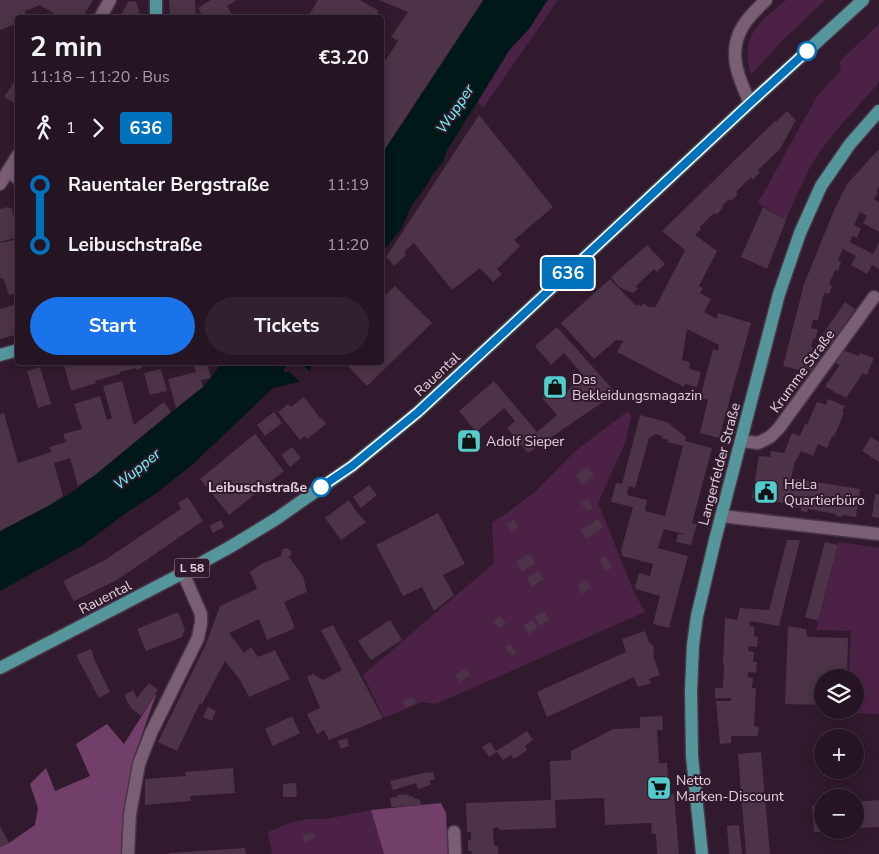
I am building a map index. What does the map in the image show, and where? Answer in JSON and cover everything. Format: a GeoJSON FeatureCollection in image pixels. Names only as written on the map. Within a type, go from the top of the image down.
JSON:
{"type":"FeatureCollection","features":[{"type":"Feature","properties":{"kind":"main road"},"geometry":{"type":"LineString","coordinates":[[156,0],[156,15]]}},
{"type":"Feature","properties":{"kind":"main road","name":"L 58"},"geometry":{"type":"LineString","coordinates":[[750,103],[863,0]]}},
{"type":"Feature","properties":{"kind":"main road","name":"Rauental"},"geometry":{"type":"LineString","coordinates":[[0,668],[230,547],[276,519],[352,466],[395,431],[528,310],[750,103]]}},
{"type":"Feature","properties":{"kind":"main road","name":"Langerfelder Straße"},"geometry":{"type":"LineString","coordinates":[[702,854],[692,756],[690,691],[697,616],[779,294],[800,233],[821,186],[850,144],[879,111]]}},
{"type":"Feature","properties":{"kind":"main road"},"geometry":{"type":"LineString","coordinates":[[0,355],[15,351]]}},
{"type":"Feature","properties":{"kind":"street"},"geometry":{"type":"LineString","coordinates":[[102,15],[110,0]]}},
{"type":"Feature","properties":{"kind":"street"},"geometry":{"type":"LineString","coordinates":[[750,103],[735,66],[734,49],[744,24],[766,0]]}},
{"type":"Feature","properties":{"kind":"street"},"geometry":{"type":"LineString","coordinates":[[0,184],[12,176]]}},
{"type":"Feature","properties":{"kind":"street","name":"Krumme Straße"},"geometry":{"type":"LineString","coordinates":[[741,441],[758,443],[770,437],[779,428],[874,297]]}},
{"type":"Feature","properties":{"kind":"street"},"geometry":{"type":"LineString","coordinates":[[721,516],[879,534]]}},
{"type":"Feature","properties":{"kind":"street"},"geometry":{"type":"LineString","coordinates":[[128,854],[130,814],[139,764],[150,733],[198,638],[201,623],[201,614],[183,573]]}},
{"type":"Feature","properties":{"kind":"street"},"geometry":{"type":"LineString","coordinates":[[454,832],[455,854]]}},
{"type":"Feature","properties":{"kind":"shaded area"},"geometry":{"type":"Polygon","coordinates":[[[548,0],[558,0],[483,108],[478,102],[508,52],[529,29],[548,0]]]}},
{"type":"Feature","properties":{"kind":"shaded area"},"geometry":{"type":"Polygon","coordinates":[[[786,0],[825,0],[780,43],[751,75],[748,49],[754,31],[767,16],[786,0]]]}},
{"type":"Feature","properties":{"kind":"shaded area"},"geometry":{"type":"Polygon","coordinates":[[[879,24],[879,81],[817,156],[807,173],[786,220],[758,203],[817,96],[841,70],[839,62],[879,24]]]}},
{"type":"Feature","properties":{"kind":"shaded area"},"geometry":{"type":"Polygon","coordinates":[[[628,411],[631,415],[626,441],[598,503],[634,592],[645,612],[436,704],[422,702],[384,718],[363,675],[494,563],[492,522],[536,491],[574,452],[628,411]]]}},
{"type":"Feature","properties":{"kind":"shaded area"},"geometry":{"type":"Polygon","coordinates":[[[839,542],[879,548],[879,714],[864,714],[864,669],[849,669],[851,631],[816,630],[839,542]]]}},
{"type":"Feature","properties":{"kind":"shaded area"},"geometry":{"type":"Polygon","coordinates":[[[155,695],[136,751],[131,773],[123,820],[121,854],[0,854],[0,847],[35,825],[38,808],[30,784],[46,768],[55,791],[90,776],[76,744],[107,724],[124,744],[155,695]]]}},
{"type":"Feature","properties":{"kind":"shaded area"},"geometry":{"type":"Polygon","coordinates":[[[441,803],[446,813],[448,854],[384,854],[371,810],[441,803]]]}},
{"type":"Feature","properties":{"kind":"shaded area"},"geometry":{"type":"Polygon","coordinates":[[[371,810],[384,854],[272,854],[268,832],[289,823],[309,819],[326,819],[371,810]]]}},
{"type":"Feature","properties":{"kind":"water","name":"Wupper"},"geometry":{"type":"Polygon","coordinates":[[[484,0],[548,0],[529,29],[510,49],[446,152],[443,162],[412,205],[401,229],[384,250],[384,150],[484,0]]]}},
{"type":"Feature","properties":{"kind":"water","name":"Wupper"},"geometry":{"type":"Polygon","coordinates":[[[220,365],[312,365],[310,371],[299,382],[273,388],[192,465],[155,494],[83,545],[0,591],[0,530],[68,495],[204,386],[220,365]]]}},
{"type":"Feature","properties":{"kind":"pier"},"geometry":{"type":"Polygon","coordinates":[[[284,365],[303,365],[310,372],[300,382],[289,371],[284,372],[286,367],[284,365]]]}},
{"type":"Feature","properties":{"kind":"building"},"geometry":{"type":"Polygon","coordinates":[[[0,0],[93,0],[84,15],[56,15],[40,5],[25,11],[26,15],[15,15],[15,24],[0,30],[0,0]]]}},
{"type":"Feature","properties":{"kind":"building"},"geometry":{"type":"Polygon","coordinates":[[[169,0],[195,0],[196,15],[170,15],[169,0]]]}},
{"type":"Feature","properties":{"kind":"building"},"geometry":{"type":"Polygon","coordinates":[[[211,0],[237,0],[227,6],[232,15],[202,15],[198,8],[211,0]]]}},
{"type":"Feature","properties":{"kind":"building"},"geometry":{"type":"Polygon","coordinates":[[[318,0],[360,0],[379,11],[377,15],[309,15],[318,0]]]}},
{"type":"Feature","properties":{"kind":"building"},"geometry":{"type":"Polygon","coordinates":[[[379,0],[483,0],[384,150],[384,62],[398,41],[391,37],[408,12],[379,0]]]}},
{"type":"Feature","properties":{"kind":"building"},"geometry":{"type":"Polygon","coordinates":[[[129,1],[136,2],[140,15],[121,15],[129,1]]]}},
{"type":"Feature","properties":{"kind":"building"},"geometry":{"type":"Polygon","coordinates":[[[15,80],[15,103],[4,97],[15,80]]]}},
{"type":"Feature","properties":{"kind":"building"},"geometry":{"type":"Polygon","coordinates":[[[787,111],[796,120],[780,149],[758,170],[760,172],[753,180],[751,177],[736,192],[738,194],[731,201],[729,199],[716,215],[714,213],[695,235],[717,251],[699,286],[703,288],[700,293],[711,299],[704,312],[717,319],[718,313],[751,323],[719,438],[700,433],[708,400],[700,398],[713,349],[718,351],[719,345],[687,329],[682,360],[690,362],[689,369],[701,372],[697,387],[685,384],[684,387],[617,352],[623,341],[616,340],[594,359],[561,323],[610,279],[636,306],[638,304],[641,307],[643,303],[651,308],[651,306],[655,308],[685,250],[662,231],[787,111]]]}},
{"type":"Feature","properties":{"kind":"building"},"geometry":{"type":"Polygon","coordinates":[[[479,115],[553,207],[514,240],[520,246],[497,269],[502,274],[493,282],[480,268],[452,290],[414,243],[404,252],[406,255],[394,266],[386,257],[479,115]]]}},
{"type":"Feature","properties":{"kind":"building"},"geometry":{"type":"Polygon","coordinates":[[[879,149],[879,187],[874,199],[879,203],[879,232],[863,223],[867,216],[860,212],[854,225],[861,229],[857,238],[852,236],[850,242],[873,254],[879,242],[879,269],[872,265],[867,274],[851,265],[856,256],[843,249],[838,260],[841,262],[838,271],[835,270],[829,284],[832,286],[829,294],[824,293],[818,320],[813,320],[811,328],[818,330],[815,339],[813,339],[809,362],[817,364],[813,371],[803,368],[803,371],[783,366],[804,284],[835,208],[847,184],[879,149]]]}},
{"type":"Feature","properties":{"kind":"building"},"geometry":{"type":"Polygon","coordinates":[[[8,207],[12,209],[15,220],[15,238],[0,242],[0,209],[8,207]]]}},
{"type":"Feature","properties":{"kind":"building"},"geometry":{"type":"Polygon","coordinates":[[[763,207],[786,220],[767,269],[741,257],[763,207]]]}},
{"type":"Feature","properties":{"kind":"building"},"geometry":{"type":"Polygon","coordinates":[[[15,240],[15,294],[9,295],[3,278],[0,278],[0,243],[15,240]]]}},
{"type":"Feature","properties":{"kind":"building"},"geometry":{"type":"Polygon","coordinates":[[[647,245],[665,264],[657,272],[654,269],[636,286],[638,289],[633,293],[619,287],[611,277],[647,245]]]}},
{"type":"Feature","properties":{"kind":"building"},"geometry":{"type":"Polygon","coordinates":[[[395,286],[432,323],[367,386],[347,365],[384,365],[384,296],[395,286]]]}},
{"type":"Feature","properties":{"kind":"building"},"geometry":{"type":"Polygon","coordinates":[[[845,302],[855,309],[831,344],[821,337],[845,302]]]}},
{"type":"Feature","properties":{"kind":"building"},"geometry":{"type":"Polygon","coordinates":[[[15,305],[15,335],[0,339],[0,309],[15,305]]]}},
{"type":"Feature","properties":{"kind":"building"},"geometry":{"type":"Polygon","coordinates":[[[557,327],[616,393],[528,453],[507,428],[515,421],[504,408],[476,432],[459,411],[494,381],[537,432],[557,415],[542,398],[552,389],[560,397],[584,376],[564,353],[551,365],[535,346],[557,327]]]}},
{"type":"Feature","properties":{"kind":"building"},"geometry":{"type":"Polygon","coordinates":[[[842,350],[859,356],[860,353],[874,358],[867,375],[863,373],[846,398],[825,386],[840,365],[833,362],[842,350]]]}},
{"type":"Feature","properties":{"kind":"building"},"geometry":{"type":"Polygon","coordinates":[[[64,365],[146,365],[136,370],[136,368],[120,372],[120,374],[95,381],[96,383],[71,391],[64,365]]]}},
{"type":"Feature","properties":{"kind":"building"},"geometry":{"type":"Polygon","coordinates":[[[194,365],[208,365],[211,378],[201,380],[203,387],[176,408],[168,379],[196,372],[194,365]]]}},
{"type":"Feature","properties":{"kind":"building"},"geometry":{"type":"Polygon","coordinates":[[[40,367],[51,404],[38,408],[27,371],[40,367]]]}},
{"type":"Feature","properties":{"kind":"building"},"geometry":{"type":"Polygon","coordinates":[[[161,369],[167,391],[150,395],[144,373],[161,369]]]}},
{"type":"Feature","properties":{"kind":"building"},"geometry":{"type":"Polygon","coordinates":[[[122,381],[134,425],[164,402],[171,412],[95,475],[78,486],[70,458],[54,463],[63,496],[50,505],[0,531],[0,414],[4,413],[18,463],[51,452],[49,447],[66,442],[63,434],[82,429],[74,404],[100,396],[107,420],[112,418],[103,386],[122,381]]]}},
{"type":"Feature","properties":{"kind":"building"},"geometry":{"type":"Polygon","coordinates":[[[304,397],[326,424],[307,439],[305,436],[300,440],[278,412],[288,404],[291,407],[304,397]]]}},
{"type":"Feature","properties":{"kind":"building"},"geometry":{"type":"Polygon","coordinates":[[[828,399],[845,406],[834,437],[832,436],[827,448],[818,444],[813,456],[801,451],[795,461],[791,478],[860,489],[856,517],[836,516],[836,514],[808,509],[807,512],[801,511],[801,508],[787,506],[787,504],[773,501],[773,504],[767,503],[767,501],[752,498],[759,456],[770,457],[771,451],[784,453],[792,433],[800,436],[817,402],[826,405],[828,399]]]}},
{"type":"Feature","properties":{"kind":"building"},"geometry":{"type":"Polygon","coordinates":[[[274,412],[282,423],[265,436],[257,425],[274,412]]]}},
{"type":"Feature","properties":{"kind":"building"},"geometry":{"type":"Polygon","coordinates":[[[640,415],[667,422],[686,437],[685,441],[712,448],[692,523],[697,524],[691,545],[676,542],[678,534],[683,534],[664,529],[658,548],[688,556],[669,628],[653,624],[660,596],[636,589],[635,587],[639,573],[650,576],[653,564],[622,556],[621,551],[633,507],[611,502],[616,483],[622,484],[640,415]],[[656,434],[649,438],[635,488],[629,486],[627,495],[647,500],[645,511],[665,516],[683,446],[667,442],[668,440],[661,438],[662,436],[656,434]]]}},
{"type":"Feature","properties":{"kind":"building"},"geometry":{"type":"Polygon","coordinates":[[[255,434],[284,471],[229,515],[200,479],[255,434]]]}},
{"type":"Feature","properties":{"kind":"building"},"geometry":{"type":"Polygon","coordinates":[[[871,437],[879,442],[879,462],[862,451],[871,437]]]}},
{"type":"Feature","properties":{"kind":"building"},"geometry":{"type":"Polygon","coordinates":[[[292,447],[301,458],[290,467],[281,455],[292,447]]]}},
{"type":"Feature","properties":{"kind":"building"},"geometry":{"type":"Polygon","coordinates":[[[587,466],[594,475],[583,485],[576,476],[587,466]]]}},
{"type":"Feature","properties":{"kind":"building"},"geometry":{"type":"Polygon","coordinates":[[[369,485],[377,495],[361,508],[353,497],[369,485]]]}},
{"type":"Feature","properties":{"kind":"building"},"geometry":{"type":"Polygon","coordinates":[[[875,494],[879,494],[879,518],[872,517],[875,494]]]}},
{"type":"Feature","properties":{"kind":"building"},"geometry":{"type":"Polygon","coordinates":[[[188,497],[203,521],[117,580],[74,601],[63,581],[105,560],[181,509],[178,503],[188,497]]]}},
{"type":"Feature","properties":{"kind":"building"},"geometry":{"type":"Polygon","coordinates":[[[587,499],[593,508],[587,511],[581,503],[587,499]]]}},
{"type":"Feature","properties":{"kind":"building"},"geometry":{"type":"Polygon","coordinates":[[[349,500],[366,522],[341,540],[325,518],[349,500]]]}},
{"type":"Feature","properties":{"kind":"building"},"geometry":{"type":"Polygon","coordinates":[[[438,513],[465,564],[443,575],[454,595],[434,611],[422,587],[403,596],[376,545],[438,513]]]}},
{"type":"Feature","properties":{"kind":"building"},"geometry":{"type":"Polygon","coordinates":[[[598,519],[603,527],[586,539],[581,530],[598,519]]]}},
{"type":"Feature","properties":{"kind":"building"},"geometry":{"type":"Polygon","coordinates":[[[221,520],[224,527],[213,533],[209,526],[221,520]]]}},
{"type":"Feature","properties":{"kind":"building"},"geometry":{"type":"Polygon","coordinates":[[[513,520],[518,527],[512,532],[507,525],[513,520]]]}},
{"type":"Feature","properties":{"kind":"building"},"geometry":{"type":"Polygon","coordinates":[[[787,540],[800,540],[779,626],[750,621],[750,626],[754,627],[754,636],[758,637],[757,647],[749,646],[748,651],[754,652],[753,662],[757,662],[756,673],[748,672],[748,677],[753,678],[752,688],[756,688],[754,726],[759,727],[758,736],[731,736],[731,743],[720,744],[716,701],[731,701],[731,698],[715,698],[715,688],[723,688],[725,618],[737,620],[740,608],[769,610],[787,540]]]}},
{"type":"Feature","properties":{"kind":"building"},"geometry":{"type":"Polygon","coordinates":[[[825,542],[838,545],[818,621],[805,617],[825,542]]]}},
{"type":"Feature","properties":{"kind":"building"},"geometry":{"type":"Polygon","coordinates":[[[286,548],[291,551],[289,557],[303,576],[307,592],[284,602],[294,625],[293,629],[267,640],[259,619],[229,633],[244,653],[251,647],[258,657],[275,650],[290,679],[249,697],[240,680],[225,661],[202,704],[200,703],[177,751],[158,742],[206,644],[220,606],[257,589],[250,572],[261,564],[281,556],[282,550],[286,548]]]}},
{"type":"Feature","properties":{"kind":"building"},"geometry":{"type":"Polygon","coordinates":[[[529,554],[535,563],[522,572],[516,562],[529,554]]]}},
{"type":"Feature","properties":{"kind":"building"},"geometry":{"type":"Polygon","coordinates":[[[605,556],[613,567],[606,571],[599,560],[605,556]]]}},
{"type":"Feature","properties":{"kind":"building"},"geometry":{"type":"Polygon","coordinates":[[[538,571],[544,579],[532,587],[527,578],[538,571]]]}},
{"type":"Feature","properties":{"kind":"building"},"geometry":{"type":"Polygon","coordinates":[[[586,580],[591,587],[582,594],[577,586],[586,580]]]}},
{"type":"Feature","properties":{"kind":"building"},"geometry":{"type":"Polygon","coordinates":[[[544,611],[549,620],[540,626],[535,617],[544,611]]]}},
{"type":"Feature","properties":{"kind":"building"},"geometry":{"type":"Polygon","coordinates":[[[178,612],[185,629],[182,637],[146,651],[137,629],[178,612]]]}},
{"type":"Feature","properties":{"kind":"building"},"geometry":{"type":"Polygon","coordinates":[[[500,616],[506,623],[499,628],[493,621],[500,616]]]}},
{"type":"Feature","properties":{"kind":"building"},"geometry":{"type":"Polygon","coordinates":[[[532,619],[538,627],[529,634],[523,626],[532,619]]]}},
{"type":"Feature","properties":{"kind":"building"},"geometry":{"type":"Polygon","coordinates":[[[390,620],[402,640],[371,660],[358,641],[390,620]]]}},
{"type":"Feature","properties":{"kind":"building"},"geometry":{"type":"Polygon","coordinates":[[[333,625],[383,718],[329,740],[324,730],[317,734],[307,714],[320,708],[307,677],[313,674],[323,680],[342,670],[321,630],[333,625]]]}},
{"type":"Feature","properties":{"kind":"building"},"geometry":{"type":"Polygon","coordinates":[[[788,626],[806,629],[807,637],[848,638],[847,669],[814,669],[814,705],[785,704],[788,626]]]}},
{"type":"Feature","properties":{"kind":"building"},"geometry":{"type":"Polygon","coordinates":[[[645,631],[649,642],[653,645],[653,655],[660,675],[649,679],[651,683],[638,687],[634,677],[547,717],[537,692],[626,652],[622,639],[645,631]]]}},
{"type":"Feature","properties":{"kind":"building"},"geometry":{"type":"Polygon","coordinates":[[[510,644],[517,652],[512,656],[505,647],[510,644]]]}},
{"type":"Feature","properties":{"kind":"building"},"geometry":{"type":"Polygon","coordinates":[[[91,649],[110,692],[99,698],[76,655],[91,649]]]}},
{"type":"Feature","properties":{"kind":"building"},"geometry":{"type":"Polygon","coordinates":[[[466,668],[470,675],[459,682],[455,675],[466,668]]]}},
{"type":"Feature","properties":{"kind":"building"},"geometry":{"type":"Polygon","coordinates":[[[149,683],[158,690],[141,716],[131,708],[124,695],[133,690],[137,698],[149,683]]]}},
{"type":"Feature","properties":{"kind":"building"},"geometry":{"type":"Polygon","coordinates":[[[413,697],[416,703],[406,707],[403,701],[413,697]]]}},
{"type":"Feature","properties":{"kind":"building"},"geometry":{"type":"Polygon","coordinates":[[[208,707],[216,711],[212,721],[203,717],[208,707]]]}},
{"type":"Feature","properties":{"kind":"building"},"geometry":{"type":"Polygon","coordinates":[[[292,716],[300,733],[273,746],[265,729],[292,716]]]}},
{"type":"Feature","properties":{"kind":"building"},"geometry":{"type":"Polygon","coordinates":[[[662,716],[663,730],[657,730],[659,763],[667,763],[669,794],[674,794],[679,854],[657,854],[656,834],[652,834],[651,823],[605,825],[604,798],[555,800],[556,828],[499,830],[499,827],[493,828],[494,846],[498,846],[498,854],[472,854],[471,851],[468,851],[468,840],[471,840],[471,832],[467,832],[466,803],[551,800],[550,761],[571,760],[571,751],[613,729],[640,728],[640,717],[662,716]]]}},
{"type":"Feature","properties":{"kind":"building"},"geometry":{"type":"Polygon","coordinates":[[[527,731],[533,740],[525,746],[527,750],[514,759],[511,755],[503,760],[497,752],[489,757],[482,747],[490,742],[496,751],[527,731]]]}},
{"type":"Feature","properties":{"kind":"building"},"geometry":{"type":"Polygon","coordinates":[[[347,738],[349,746],[341,749],[338,741],[347,738]]]}},
{"type":"Feature","properties":{"kind":"building"},"geometry":{"type":"Polygon","coordinates":[[[761,752],[770,854],[746,854],[738,754],[761,752]]]}},
{"type":"Feature","properties":{"kind":"building"},"geometry":{"type":"Polygon","coordinates":[[[233,768],[235,793],[190,796],[191,801],[145,805],[145,779],[186,776],[185,772],[233,768]]]}},
{"type":"Feature","properties":{"kind":"building"},"geometry":{"type":"Polygon","coordinates":[[[433,772],[435,779],[430,780],[431,785],[418,789],[416,783],[393,790],[390,781],[433,772]]]}},
{"type":"Feature","properties":{"kind":"building"},"geometry":{"type":"Polygon","coordinates":[[[296,783],[297,797],[283,797],[283,784],[296,783]]]}},
{"type":"Feature","properties":{"kind":"building"},"geometry":{"type":"Polygon","coordinates":[[[409,794],[409,797],[412,796],[420,800],[421,805],[391,807],[390,798],[409,794]]]}},
{"type":"Feature","properties":{"kind":"building"},"geometry":{"type":"Polygon","coordinates":[[[879,800],[879,827],[864,828],[864,801],[879,800]]]}},
{"type":"Feature","properties":{"kind":"building"},"geometry":{"type":"Polygon","coordinates":[[[812,806],[814,806],[814,832],[812,806]]]}},
{"type":"Feature","properties":{"kind":"building"},"geometry":{"type":"Polygon","coordinates":[[[739,825],[742,854],[729,854],[727,826],[739,825]]]}},
{"type":"Feature","properties":{"kind":"building"},"geometry":{"type":"Polygon","coordinates":[[[0,826],[9,843],[0,847],[0,826]]]}},
{"type":"Feature","properties":{"kind":"building"},"geometry":{"type":"Polygon","coordinates":[[[313,832],[315,838],[304,842],[302,835],[313,832]]]}},
{"type":"Feature","properties":{"kind":"building"},"geometry":{"type":"Polygon","coordinates":[[[245,848],[246,854],[169,854],[169,853],[245,848]]]}},
{"type":"Feature","properties":{"kind":"bus line","name":"636"},"geometry":{"type":"LineString","coordinates":[[321,487],[352,466],[418,412],[807,51]]}},
{"type":"Feature","properties":{"kind":"place","name":"Das Bekleidungsmagazin"},"geometry":{"type":"Point","coordinates":[555,387]}},
{"type":"Feature","properties":{"kind":"place","name":"Adolf Sieper"},"geometry":{"type":"Point","coordinates":[469,441]}},
{"type":"Feature","properties":{"kind":"place","name":"Leibuschstraße"},"geometry":{"type":"Point","coordinates":[321,487]}},
{"type":"Feature","properties":{"kind":"place","name":"HeLa Quartierbüro"},"geometry":{"type":"Point","coordinates":[766,492]}},
{"type":"Feature","properties":{"kind":"place","name":"Netto Marken-Discount"},"geometry":{"type":"Point","coordinates":[659,788]}}]}
